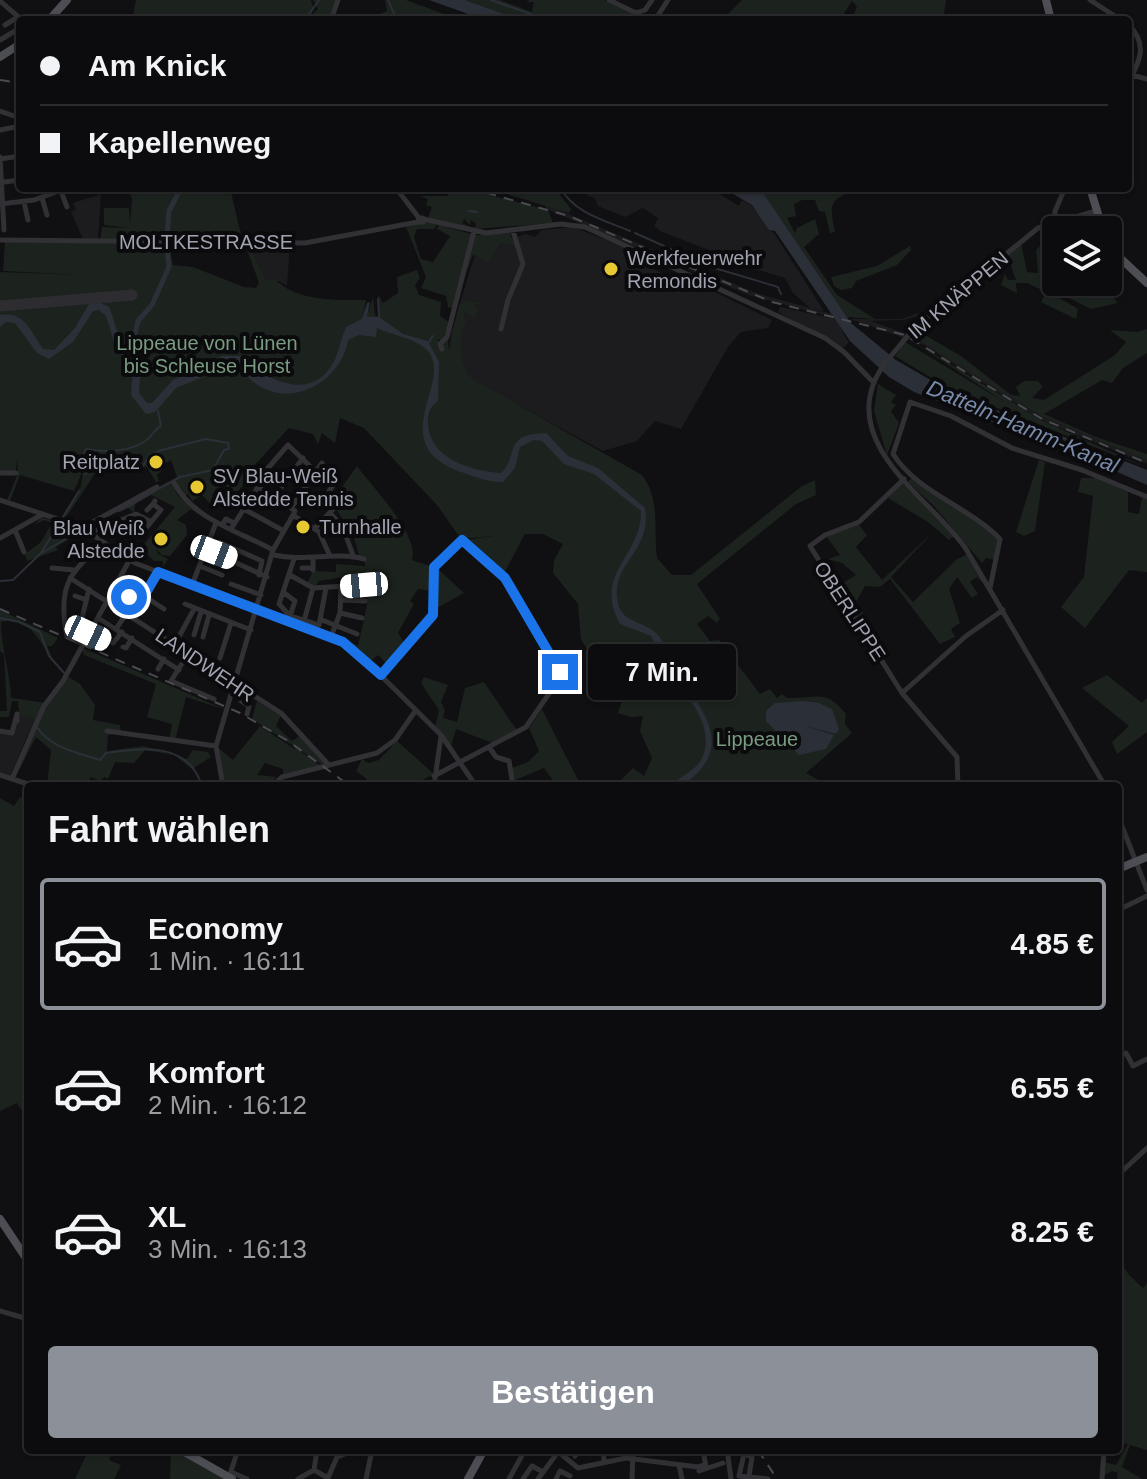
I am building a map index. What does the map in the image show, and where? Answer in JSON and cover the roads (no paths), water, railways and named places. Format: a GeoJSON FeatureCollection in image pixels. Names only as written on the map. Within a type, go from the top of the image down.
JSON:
{"type":"FeatureCollection","features":[{"type":"Feature","properties":{"kind":"main road"},"geometry":{"type":"LineString","coordinates":[[55,16],[69,0]]}},
{"type":"Feature","properties":{"kind":"main road"},"geometry":{"type":"LineString","coordinates":[[1091,192],[1097,216]]}},
{"type":"Feature","properties":{"kind":"main road"},"geometry":{"type":"LineString","coordinates":[[1122,260],[1147,283]]}},
{"type":"Feature","properties":{"kind":"main road"},"geometry":{"type":"LineString","coordinates":[[1122,867],[1147,857]]}},
{"type":"Feature","properties":{"kind":"main road"},"geometry":{"type":"LineString","coordinates":[[0,1219],[24,1255]]}},
{"type":"Feature","properties":{"kind":"main road"},"geometry":{"type":"LineString","coordinates":[[189,1454],[231,1476]]}},
{"type":"Feature","properties":{"kind":"main road"},"geometry":{"type":"LineString","coordinates":[[468,1479],[482,1454]]}},
{"type":"Feature","properties":{"kind":"street"},"geometry":{"type":"LineString","coordinates":[[609,0],[637,13],[652,0]]}},
{"type":"Feature","properties":{"kind":"street"},"geometry":{"type":"LineString","coordinates":[[1090,0],[1115,16]]}},
{"type":"Feature","properties":{"kind":"street"},"geometry":{"type":"LineString","coordinates":[[0,1],[3,8]]}},
{"type":"Feature","properties":{"kind":"street"},"geometry":{"type":"LineString","coordinates":[[8,22],[16,19]]}},
{"type":"Feature","properties":{"kind":"street"},"geometry":{"type":"LineString","coordinates":[[1132,26],[1143,33],[1147,43],[1132,75],[1147,79]]}},
{"type":"Feature","properties":{"kind":"street"},"geometry":{"type":"LineString","coordinates":[[0,158],[4,182],[3,227]]}},
{"type":"Feature","properties":{"kind":"street"},"geometry":{"type":"LineString","coordinates":[[4,182],[16,180]]}},
{"type":"Feature","properties":{"kind":"street"},"geometry":{"type":"LineString","coordinates":[[2,204],[24,202],[56,192]]}},
{"type":"Feature","properties":{"kind":"street"},"geometry":{"type":"LineString","coordinates":[[64,192],[67,207]]}},
{"type":"Feature","properties":{"kind":"street"},"geometry":{"type":"LineString","coordinates":[[399,192],[419,219],[471,231],[513,231],[554,225],[585,227],[825,338],[844,352],[874,383],[870,408],[873,433],[886,461],[906,477],[950,526],[1003,610],[1103,782]]}},
{"type":"Feature","properties":{"kind":"street"},"geometry":{"type":"LineString","coordinates":[[1054,216],[1063,192]]}},
{"type":"Feature","properties":{"kind":"street"},"geometry":{"type":"LineString","coordinates":[[42,198],[47,215]]}},
{"type":"Feature","properties":{"kind":"street"},"geometry":{"type":"LineString","coordinates":[[24,202],[28,220]]}},
{"type":"Feature","properties":{"kind":"street","name":"IM KNÄPPEN"},"geometry":{"type":"LineString","coordinates":[[1075,216],[1093,208]]}},
{"type":"Feature","properties":{"kind":"street","name":"MOLTKESTRASSE"},"geometry":{"type":"LineString","coordinates":[[0,240],[305,243],[405,225],[419,219]]}},
{"type":"Feature","properties":{"kind":"street","name":"IM KNÄPPEN"},"geometry":{"type":"LineString","coordinates":[[874,383],[913,330],[1028,235],[1042,228]]}},
{"type":"Feature","properties":{"kind":"street"},"geometry":{"type":"LineString","coordinates":[[441,346],[447,337],[471,231]]}},
{"type":"Feature","properties":{"kind":"street"},"geometry":{"type":"LineString","coordinates":[[504,324],[508,300],[523,264],[513,231]]}},
{"type":"Feature","properties":{"kind":"street"},"geometry":{"type":"LineString","coordinates":[[990,589],[1000,539],[975,515],[906,477],[893,452],[910,402],[951,416],[1012,448],[1082,470],[1147,497]]}},
{"type":"Feature","properties":{"kind":"street"},"geometry":{"type":"LineString","coordinates":[[315,471],[288,445],[254,484],[315,528],[330,556]]}},
{"type":"Feature","properties":{"kind":"street"},"geometry":{"type":"LineString","coordinates":[[273,498],[287,474],[303,458]]}},
{"type":"Feature","properties":{"kind":"street"},"geometry":{"type":"LineString","coordinates":[[222,782],[216,746],[273,552],[292,511],[322,463]]}},
{"type":"Feature","properties":{"kind":"street"},"geometry":{"type":"LineString","coordinates":[[0,473],[16,473]]}},
{"type":"Feature","properties":{"kind":"street","name":"OBERLIPPE"},"geometry":{"type":"LineString","coordinates":[[906,477],[859,522],[825,535],[810,546],[902,693],[957,757],[958,782]]}},
{"type":"Feature","properties":{"kind":"street"},"geometry":{"type":"LineString","coordinates":[[174,483],[182,498],[273,552],[294,559],[353,555],[364,559]]}},
{"type":"Feature","properties":{"kind":"street"},"geometry":{"type":"LineString","coordinates":[[315,528],[337,505],[337,498],[329,491],[333,484]]}},
{"type":"Feature","properties":{"kind":"street"},"geometry":{"type":"LineString","coordinates":[[82,528],[157,487]]}},
{"type":"Feature","properties":{"kind":"street"},"geometry":{"type":"LineString","coordinates":[[232,526],[258,487]]}},
{"type":"Feature","properties":{"kind":"street"},"geometry":{"type":"LineString","coordinates":[[0,500],[82,528],[129,561],[331,637],[356,650],[441,735],[473,782]]}},
{"type":"Feature","properties":{"kind":"street"},"geometry":{"type":"LineString","coordinates":[[120,523],[139,536],[161,510],[154,502],[147,510]]}},
{"type":"Feature","properties":{"kind":"street"},"geometry":{"type":"LineString","coordinates":[[242,508],[284,531]]}},
{"type":"Feature","properties":{"kind":"street"},"geometry":{"type":"LineString","coordinates":[[330,513],[343,528],[353,555]]}},
{"type":"Feature","properties":{"kind":"street"},"geometry":{"type":"LineString","coordinates":[[0,538],[43,514]]}},
{"type":"Feature","properties":{"kind":"street"},"geometry":{"type":"LineString","coordinates":[[89,533],[137,514],[151,522]]}},
{"type":"Feature","properties":{"kind":"street"},"geometry":{"type":"LineString","coordinates":[[192,585],[222,521]]}},
{"type":"Feature","properties":{"kind":"street"},"geometry":{"type":"LineString","coordinates":[[15,530],[24,552]]}},
{"type":"Feature","properties":{"kind":"street"},"geometry":{"type":"LineString","coordinates":[[381,675],[433,615],[434,567],[462,540],[505,578],[561,674],[529,724],[511,738],[434,776]]}},
{"type":"Feature","properties":{"kind":"street"},"geometry":{"type":"LineString","coordinates":[[209,550],[219,542],[263,558],[259,575]]}},
{"type":"Feature","properties":{"kind":"street"},"geometry":{"type":"LineString","coordinates":[[81,643],[67,637],[62,608],[74,570],[103,544]]}},
{"type":"Feature","properties":{"kind":"street"},"geometry":{"type":"LineString","coordinates":[[209,550],[267,577]]}},
{"type":"Feature","properties":{"kind":"street"},"geometry":{"type":"LineString","coordinates":[[294,559],[279,606],[290,616],[319,626],[326,588]]}},
{"type":"Feature","properties":{"kind":"street"},"geometry":{"type":"LineString","coordinates":[[306,584],[313,559]]}},
{"type":"Feature","properties":{"kind":"street"},"geometry":{"type":"LineString","coordinates":[[12,779],[44,706],[66,675],[129,561]]}},
{"type":"Feature","properties":{"kind":"street"},"geometry":{"type":"LineString","coordinates":[[200,566],[222,575]]}},
{"type":"Feature","properties":{"kind":"street"},"geometry":{"type":"LineString","coordinates":[[52,568],[74,570]]}},
{"type":"Feature","properties":{"kind":"street"},"geometry":{"type":"LineString","coordinates":[[302,568],[312,571]]}},
{"type":"Feature","properties":{"kind":"street"},"geometry":{"type":"LineString","coordinates":[[144,596],[158,572]]}},
{"type":"Feature","properties":{"kind":"street"},"geometry":{"type":"LineString","coordinates":[[290,575],[313,588],[364,585]]}},
{"type":"Feature","properties":{"kind":"street","name":"LANDWEHR"},"geometry":{"type":"LineString","coordinates":[[70,578],[281,713],[328,764]]}},
{"type":"Feature","properties":{"kind":"street"},"geometry":{"type":"LineString","coordinates":[[231,584],[261,595]]}},
{"type":"Feature","properties":{"kind":"street"},"geometry":{"type":"LineString","coordinates":[[331,637],[343,600],[341,587]]}},
{"type":"Feature","properties":{"kind":"street"},"geometry":{"type":"LineString","coordinates":[[304,621],[313,588]]}},
{"type":"Feature","properties":{"kind":"street"},"geometry":{"type":"LineString","coordinates":[[82,618],[84,599],[89,589]]}},
{"type":"Feature","properties":{"kind":"street"},"geometry":{"type":"LineString","coordinates":[[129,597],[135,590],[164,609]]}},
{"type":"Feature","properties":{"kind":"street"},"geometry":{"type":"LineString","coordinates":[[283,592],[295,601],[290,616]]}},
{"type":"Feature","properties":{"kind":"street"},"geometry":{"type":"LineString","coordinates":[[75,596],[84,599]]}},
{"type":"Feature","properties":{"kind":"street"},"geometry":{"type":"LineString","coordinates":[[343,600],[365,601]]}},
{"type":"Feature","properties":{"kind":"street"},"geometry":{"type":"LineString","coordinates":[[185,604],[251,630]]}},
{"type":"Feature","properties":{"kind":"street"},"geometry":{"type":"LineString","coordinates":[[75,605],[83,607]]}},
{"type":"Feature","properties":{"kind":"street"},"geometry":{"type":"LineString","coordinates":[[175,644],[197,610]]}},
{"type":"Feature","properties":{"kind":"street"},"geometry":{"type":"LineString","coordinates":[[194,635],[197,610]]}},
{"type":"Feature","properties":{"kind":"street"},"geometry":{"type":"LineString","coordinates":[[902,693],[966,636],[1003,610]]}},
{"type":"Feature","properties":{"kind":"street"},"geometry":{"type":"LineString","coordinates":[[340,613],[362,618]]}},
{"type":"Feature","properties":{"kind":"street"},"geometry":{"type":"LineString","coordinates":[[203,637],[209,615]]}},
{"type":"Feature","properties":{"kind":"street"},"geometry":{"type":"LineString","coordinates":[[88,633],[114,643],[124,617]]}},
{"type":"Feature","properties":{"kind":"street"},"geometry":{"type":"LineString","coordinates":[[98,618],[154,651],[179,670]]}},
{"type":"Feature","properties":{"kind":"street"},"geometry":{"type":"LineString","coordinates":[[322,620],[357,634]]}},
{"type":"Feature","properties":{"kind":"street"},"geometry":{"type":"LineString","coordinates":[[220,658],[231,623]]}},
{"type":"Feature","properties":{"kind":"street"},"geometry":{"type":"LineString","coordinates":[[123,647],[126,648],[132,638]]}},
{"type":"Feature","properties":{"kind":"street"},"geometry":{"type":"LineString","coordinates":[[138,653],[144,645]]}},
{"type":"Feature","properties":{"kind":"street"},"geometry":{"type":"LineString","coordinates":[[149,660],[154,651]]}},
{"type":"Feature","properties":{"kind":"street"},"geometry":{"type":"LineString","coordinates":[[188,654],[171,681],[214,699]]}},
{"type":"Feature","properties":{"kind":"street"},"geometry":{"type":"LineString","coordinates":[[158,669],[164,659]]}},
{"type":"Feature","properties":{"kind":"street"},"geometry":{"type":"LineString","coordinates":[[244,691],[241,701],[249,706],[247,714]]}},
{"type":"Feature","properties":{"kind":"street"},"geometry":{"type":"LineString","coordinates":[[276,782],[282,777],[384,749],[399,736],[416,710]]}},
{"type":"Feature","properties":{"kind":"street"},"geometry":{"type":"LineString","coordinates":[[0,731],[12,733],[17,721]]}},
{"type":"Feature","properties":{"kind":"street"},"geometry":{"type":"LineString","coordinates":[[107,731],[216,746]]}},
{"type":"Feature","properties":{"kind":"street"},"geometry":{"type":"LineString","coordinates":[[434,782],[441,735]]}},
{"type":"Feature","properties":{"kind":"street"},"geometry":{"type":"LineString","coordinates":[[489,747],[495,756],[510,762],[512,782]]}},
{"type":"Feature","properties":{"kind":"street"},"geometry":{"type":"LineString","coordinates":[[0,775],[24,783]]}},
{"type":"Feature","properties":{"kind":"street"},"geometry":{"type":"LineString","coordinates":[[1122,826],[1147,893],[1122,908]]}},
{"type":"Feature","properties":{"kind":"street"},"geometry":{"type":"LineString","coordinates":[[1122,1055],[1126,1053],[1133,1066],[1147,1059]]}},
{"type":"Feature","properties":{"kind":"street"},"geometry":{"type":"LineString","coordinates":[[1122,1171],[1147,1148]]}},
{"type":"Feature","properties":{"kind":"street"},"geometry":{"type":"LineString","coordinates":[[0,1311],[24,1318]]}},
{"type":"Feature","properties":{"kind":"street"},"geometry":{"type":"LineString","coordinates":[[237,1454],[231,1476],[247,1479]]}},
{"type":"Feature","properties":{"kind":"street"},"geometry":{"type":"LineString","coordinates":[[314,1470],[316,1454]]}},
{"type":"Feature","properties":{"kind":"street"},"geometry":{"type":"LineString","coordinates":[[314,1470],[329,1478],[337,1457],[345,1454]]}},
{"type":"Feature","properties":{"kind":"street"},"geometry":{"type":"LineString","coordinates":[[366,1479],[371,1454]]}},
{"type":"Feature","properties":{"kind":"street"},"geometry":{"type":"LineString","coordinates":[[509,1479],[523,1454]]}},
{"type":"Feature","properties":{"kind":"street"},"geometry":{"type":"LineString","coordinates":[[538,1479],[555,1454]]}},
{"type":"Feature","properties":{"kind":"street"},"geometry":{"type":"LineString","coordinates":[[561,1454],[576,1467]]}},
{"type":"Feature","properties":{"kind":"street"},"geometry":{"type":"LineString","coordinates":[[603,1454],[604,1460]]}},
{"type":"Feature","properties":{"kind":"street"},"geometry":{"type":"LineString","coordinates":[[632,1454],[632,1479]]}},
{"type":"Feature","properties":{"kind":"street"},"geometry":{"type":"LineString","coordinates":[[701,1479],[703,1454]]}},
{"type":"Feature","properties":{"kind":"street"},"geometry":{"type":"LineString","coordinates":[[729,1454],[731,1479]]}},
{"type":"Feature","properties":{"kind":"street"},"geometry":{"type":"LineString","coordinates":[[1102,1479],[1104,1454]]}},
{"type":"Feature","properties":{"kind":"street"},"geometry":{"type":"LineString","coordinates":[[556,1479],[559,1471],[569,1478],[576,1467],[604,1460],[632,1458],[702,1468],[723,1463]]}},
{"type":"Feature","properties":{"kind":"street"},"geometry":{"type":"LineString","coordinates":[[679,1465],[682,1479]]}},
{"type":"Feature","properties":{"kind":"street"},"geometry":{"type":"LineString","coordinates":[[523,1479],[532,1466],[543,1472]]}},
{"type":"Feature","properties":{"kind":"street"},"geometry":{"type":"LineString","coordinates":[[298,1479],[314,1470]]}},
{"type":"Feature","properties":{"kind":"street"},"geometry":{"type":"LineString","coordinates":[[746,1477],[768,1479]]}},
{"type":"Feature","properties":{"kind":"water"},"geometry":{"type":"Polygon","coordinates":[[[429,0],[465,0],[510,16],[474,16],[429,0]]]}},
{"type":"Feature","properties":{"kind":"water","name":"Datteln-Hamm-Kanal"},"geometry":{"type":"Polygon","coordinates":[[[730,192],[763,192],[851,323],[896,360],[953,393],[1147,470],[1147,485],[1074,453],[914,392],[889,377],[850,341],[775,231],[769,230],[752,205],[730,192]]]}},
{"type":"Feature","properties":{"kind":"water"},"geometry":{"type":"Polygon","coordinates":[[[370,302],[367,317],[379,317],[403,334],[428,341],[439,362],[438,401],[430,410],[428,423],[430,435],[444,454],[465,466],[501,473],[517,441],[532,434],[546,433],[568,456],[598,468],[645,508],[642,537],[619,578],[618,603],[624,615],[659,636],[710,729],[712,743],[708,757],[687,782],[675,782],[702,758],[706,746],[702,722],[665,666],[651,636],[620,624],[613,606],[615,578],[634,541],[641,511],[594,474],[564,464],[542,441],[534,440],[520,447],[515,468],[503,482],[471,476],[438,460],[426,445],[423,429],[434,363],[422,346],[377,328],[376,337],[359,335],[348,340],[344,354],[326,378],[300,392],[286,394],[256,384],[239,367],[226,361],[210,374],[176,388],[155,412],[146,414],[131,395],[133,369],[116,348],[106,316],[99,310],[93,311],[73,342],[49,359],[37,353],[15,323],[6,322],[0,327],[0,315],[16,316],[26,324],[43,349],[54,350],[75,328],[89,304],[101,303],[109,307],[119,335],[140,366],[139,393],[147,403],[152,403],[173,380],[222,356],[243,356],[278,381],[304,384],[316,380],[327,372],[336,357],[346,327],[362,319],[370,302]]]}},
{"type":"Feature","properties":{"kind":"water"},"geometry":{"type":"Polygon","coordinates":[[[804,701],[832,709],[839,729],[836,734],[802,725],[834,735],[826,749],[799,755],[766,721],[766,711],[775,703],[804,701]]]}},
{"type":"Feature","properties":{"kind":"waterway"},"geometry":{"type":"LineString","coordinates":[[308,16],[319,0]]}},
{"type":"Feature","properties":{"kind":"waterway"},"geometry":{"type":"LineString","coordinates":[[388,0],[395,16]]}},
{"type":"Feature","properties":{"kind":"waterway"},"geometry":{"type":"LineString","coordinates":[[491,0],[537,16]]}},
{"type":"Feature","properties":{"kind":"waterway"},"geometry":{"type":"LineString","coordinates":[[167,237],[169,211],[179,192]]}},
{"type":"Feature","properties":{"kind":"waterway"},"geometry":{"type":"LineString","coordinates":[[563,192],[582,210],[630,231]]}},
{"type":"Feature","properties":{"kind":"waterway"},"geometry":{"type":"LineString","coordinates":[[469,211],[477,212]]}},
{"type":"Feature","properties":{"kind":"waterway"},"geometry":{"type":"LineString","coordinates":[[635,233],[711,267],[778,287],[781,294]]}},
{"type":"Feature","properties":{"kind":"waterway"},"geometry":{"type":"LineString","coordinates":[[130,356],[138,321],[152,305],[169,267],[167,246]]}},
{"type":"Feature","properties":{"kind":"waterway"},"geometry":{"type":"LineString","coordinates":[[378,299],[379,317]]}},
{"type":"Feature","properties":{"kind":"waterway"},"geometry":{"type":"LineString","coordinates":[[429,342],[433,336]]}},
{"type":"Feature","properties":{"kind":"waterway"},"geometry":{"type":"LineString","coordinates":[[84,454],[86,449],[118,450],[142,443],[161,426],[158,411]]}},
{"type":"Feature","properties":{"kind":"waterway"},"geometry":{"type":"LineString","coordinates":[[143,466],[150,455],[162,450],[206,439],[228,443],[229,449],[224,450],[213,470],[180,477],[158,489]]}},
{"type":"Feature","properties":{"kind":"waterway"},"geometry":{"type":"LineString","coordinates":[[81,461],[84,473]]}},
{"type":"Feature","properties":{"kind":"waterway"},"geometry":{"type":"LineString","coordinates":[[85,474],[91,469],[141,466]]}},
{"type":"Feature","properties":{"kind":"waterway"},"geometry":{"type":"LineString","coordinates":[[128,507],[157,490]]}},
{"type":"Feature","properties":{"kind":"waterway"},"geometry":{"type":"LineString","coordinates":[[41,553],[79,491]]}},
{"type":"Feature","properties":{"kind":"waterway"},"geometry":{"type":"LineString","coordinates":[[119,511],[127,507]]}},
{"type":"Feature","properties":{"kind":"waterway"},"geometry":{"type":"LineString","coordinates":[[0,581],[13,580],[40,554],[81,530]]}},
{"type":"Feature","properties":{"kind":"waterway"},"geometry":{"type":"LineString","coordinates":[[0,618],[19,622],[40,632],[49,656],[65,674]]}},
{"type":"Feature","properties":{"kind":"waterway"},"geometry":{"type":"LineString","coordinates":[[37,727],[57,745],[100,760],[106,753],[134,750],[149,749],[175,754],[195,771],[200,782]]}},
{"type":"Feature","properties":{"kind":"railway"},"geometry":{"type":"LineString","coordinates":[[0,80],[16,82]]}},
{"type":"Feature","properties":{"kind":"railway"},"geometry":{"type":"LineString","coordinates":[[483,192],[569,216],[772,302],[905,335],[1042,419],[1147,463]]}},
{"type":"Feature","properties":{"kind":"railway"},"geometry":{"type":"LineString","coordinates":[[0,609],[240,713],[288,741],[344,782]]}},
{"type":"Feature","properties":{"kind":"railway"},"geometry":{"type":"LineString","coordinates":[[761,1454],[777,1479]]}},
{"type":"Feature","properties":{"kind":"place","name":"Werkfeuerwehr Remondis"},"geometry":{"type":"Point","coordinates":[611,269]}},
{"type":"Feature","properties":{"kind":"place","name":"Reitplatz"},"geometry":{"type":"Point","coordinates":[156,462]}},
{"type":"Feature","properties":{"kind":"place","name":"SV Blau-Weiß Alstedde Tennis"},"geometry":{"type":"Point","coordinates":[197,487]}},
{"type":"Feature","properties":{"kind":"place","name":"Turnhalle"},"geometry":{"type":"Point","coordinates":[303,527]}},
{"type":"Feature","properties":{"kind":"place","name":"Blau Weiß Alstedde"},"geometry":{"type":"Point","coordinates":[161,539]}},
{"type":"Feature","properties":{"kind":"park label","name":"Lippeaue von Lünen bis Schleuse Horst"},"geometry":{"type":"Point","coordinates":[207,354]}},
{"type":"Feature","properties":{"kind":"park label","name":"Lippeaue"},"geometry":{"type":"Point","coordinates":[757,739]}}]}
